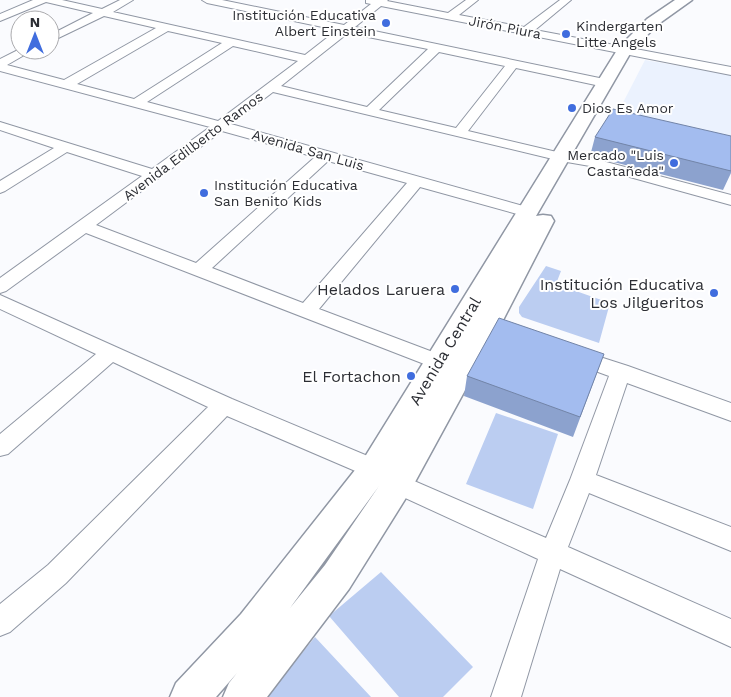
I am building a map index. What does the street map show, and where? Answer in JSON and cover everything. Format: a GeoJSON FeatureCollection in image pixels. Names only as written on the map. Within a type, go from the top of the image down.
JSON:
{"type":"FeatureCollection","features":[{"type":"Feature","properties":{"kind":"main road","name":"Avenida Central"},"geometry":{"type":"LineString","coordinates":[[190,697],[254,627],[374,469],[528,212],[568,158],[633,52],[645,25],[661,12],[685,0]]}},
{"type":"Feature","properties":{"kind":"main road","name":"Avenida Central"},"geometry":{"type":"LineString","coordinates":[[243,697],[337,578],[496,329],[568,158],[605,83],[662,24],[704,0]]}},
{"type":"Feature","properties":{"kind":"street"},"geometry":{"type":"LineString","coordinates":[[0,18],[42,0]]}},
{"type":"Feature","properties":{"kind":"street"},"geometry":{"type":"LineString","coordinates":[[49,0],[306,60]]}},
{"type":"Feature","properties":{"kind":"street"},"geometry":{"type":"LineString","coordinates":[[60,34],[128,0]]}},
{"type":"Feature","properties":{"kind":"street"},"geometry":{"type":"LineString","coordinates":[[207,0],[605,83]]}},
{"type":"Feature","properties":{"kind":"street"},"geometry":{"type":"LineString","coordinates":[[451,16],[473,0]]}},
{"type":"Feature","properties":{"kind":"street"},"geometry":{"type":"LineString","coordinates":[[526,31],[566,0]]}},
{"type":"Feature","properties":{"kind":"street","name":"Avenida Edilberto Ramos"},"geometry":{"type":"LineString","coordinates":[[0,287],[272,88],[346,29],[376,1]]}},
{"type":"Feature","properties":{"kind":"street","name":"Jirón Piura"},"geometry":{"type":"LineString","coordinates":[[376,1],[731,71]]}},
{"type":"Feature","properties":{"kind":"street"},"geometry":{"type":"LineString","coordinates":[[65,84],[164,28]]}},
{"type":"Feature","properties":{"kind":"street"},"geometry":{"type":"LineString","coordinates":[[135,104],[230,43]]}},
{"type":"Feature","properties":{"kind":"street"},"geometry":{"type":"LineString","coordinates":[[370,111],[436,48]]}},
{"type":"Feature","properties":{"kind":"street"},"geometry":{"type":"LineString","coordinates":[[460,132],[513,64]]}},
{"type":"Feature","properties":{"kind":"street","name":"Avenida San Luis"},"geometry":{"type":"LineString","coordinates":[[0,66],[528,212]]}},
{"type":"Feature","properties":{"kind":"street"},"geometry":{"type":"LineString","coordinates":[[272,88],[568,158],[731,200]]}},
{"type":"Feature","properties":{"kind":"street"},"geometry":{"type":"LineString","coordinates":[[0,126],[154,175]]}},
{"type":"Feature","properties":{"kind":"street"},"geometry":{"type":"LineString","coordinates":[[0,188],[66,147]]}},
{"type":"Feature","properties":{"kind":"street"},"geometry":{"type":"LineString","coordinates":[[199,270],[326,155]]}},
{"type":"Feature","properties":{"kind":"street"},"geometry":{"type":"LineString","coordinates":[[306,311],[417,181]]}},
{"type":"Feature","properties":{"kind":"street"},"geometry":{"type":"LineString","coordinates":[[84,226],[439,362]]}},
{"type":"Feature","properties":{"kind":"street"},"geometry":{"type":"LineString","coordinates":[[0,301],[224,405],[374,469]]}},
{"type":"Feature","properties":{"kind":"street"},"geometry":{"type":"LineString","coordinates":[[558,350],[731,412]]}},
{"type":"Feature","properties":{"kind":"street"},"geometry":{"type":"LineString","coordinates":[[0,447],[111,353]]}},
{"type":"Feature","properties":{"kind":"street"},"geometry":{"type":"LineString","coordinates":[[506,697],[554,552],[621,372]]}},
{"type":"Feature","properties":{"kind":"street"},"geometry":{"type":"LineString","coordinates":[[0,622],[57,574],[224,405]]}},
{"type":"Feature","properties":{"kind":"street"},"geometry":{"type":"LineString","coordinates":[[582,480],[731,538]]}},
{"type":"Feature","properties":{"kind":"street"},"geometry":{"type":"LineString","coordinates":[[398,484],[554,552],[731,633]]}},
{"type":"Feature","properties":{"kind":"shaded area"},"geometry":{"type":"Polygon","coordinates":[[[645,60],[731,75],[731,153],[612,124],[645,60]]]}},
{"type":"Feature","properties":{"kind":"shaded area"},"geometry":{"type":"Polygon","coordinates":[[[546,266],[561,271],[556,284],[610,303],[599,343],[522,317],[519,313],[519,307],[546,266]]]}},
{"type":"Feature","properties":{"kind":"shaded area"},"geometry":{"type":"Polygon","coordinates":[[[496,413],[558,434],[533,509],[466,484],[496,413]]]}},
{"type":"Feature","properties":{"kind":"shaded area"},"geometry":{"type":"Polygon","coordinates":[[[381,572],[473,667],[443,697],[399,697],[329,616],[381,572]]]}},
{"type":"Feature","properties":{"kind":"shaded area"},"geometry":{"type":"Polygon","coordinates":[[[315,637],[371,697],[266,697],[315,637]]]}},
{"type":"Feature","properties":{"kind":"building"},"geometry":{"type":"Polygon","coordinates":[[[613,109],[731,136],[731,171],[595,137],[613,109]]]}},
{"type":"Feature","properties":{"kind":"building"},"geometry":{"type":"Polygon","coordinates":[[[499,318],[604,354],[580,417],[467,376],[499,318]]]}},
{"type":"Feature","properties":{"kind":"place","name":"Institución Educativa Albert Einstein"},"geometry":{"type":"Point","coordinates":[386,23]}},
{"type":"Feature","properties":{"kind":"place","name":"Kindergarten Litte Angels"},"geometry":{"type":"Point","coordinates":[566,34]}},
{"type":"Feature","properties":{"kind":"place","name":"Dios Es Amor"},"geometry":{"type":"Point","coordinates":[572,108]}},
{"type":"Feature","properties":{"kind":"place","name":"Mercado \"Luis Castañeda\""},"geometry":{"type":"Point","coordinates":[674,163]}},
{"type":"Feature","properties":{"kind":"place","name":"Institución Educativa San Benito Kids"},"geometry":{"type":"Point","coordinates":[204,193]}},
{"type":"Feature","properties":{"kind":"place","name":"Helados Laruera"},"geometry":{"type":"Point","coordinates":[455,289]}},
{"type":"Feature","properties":{"kind":"place","name":"Institución Educativa Los Jilgueritos"},"geometry":{"type":"Point","coordinates":[714,293]}},
{"type":"Feature","properties":{"kind":"place","name":"El Fortachon"},"geometry":{"type":"Point","coordinates":[411,376]}}]}
